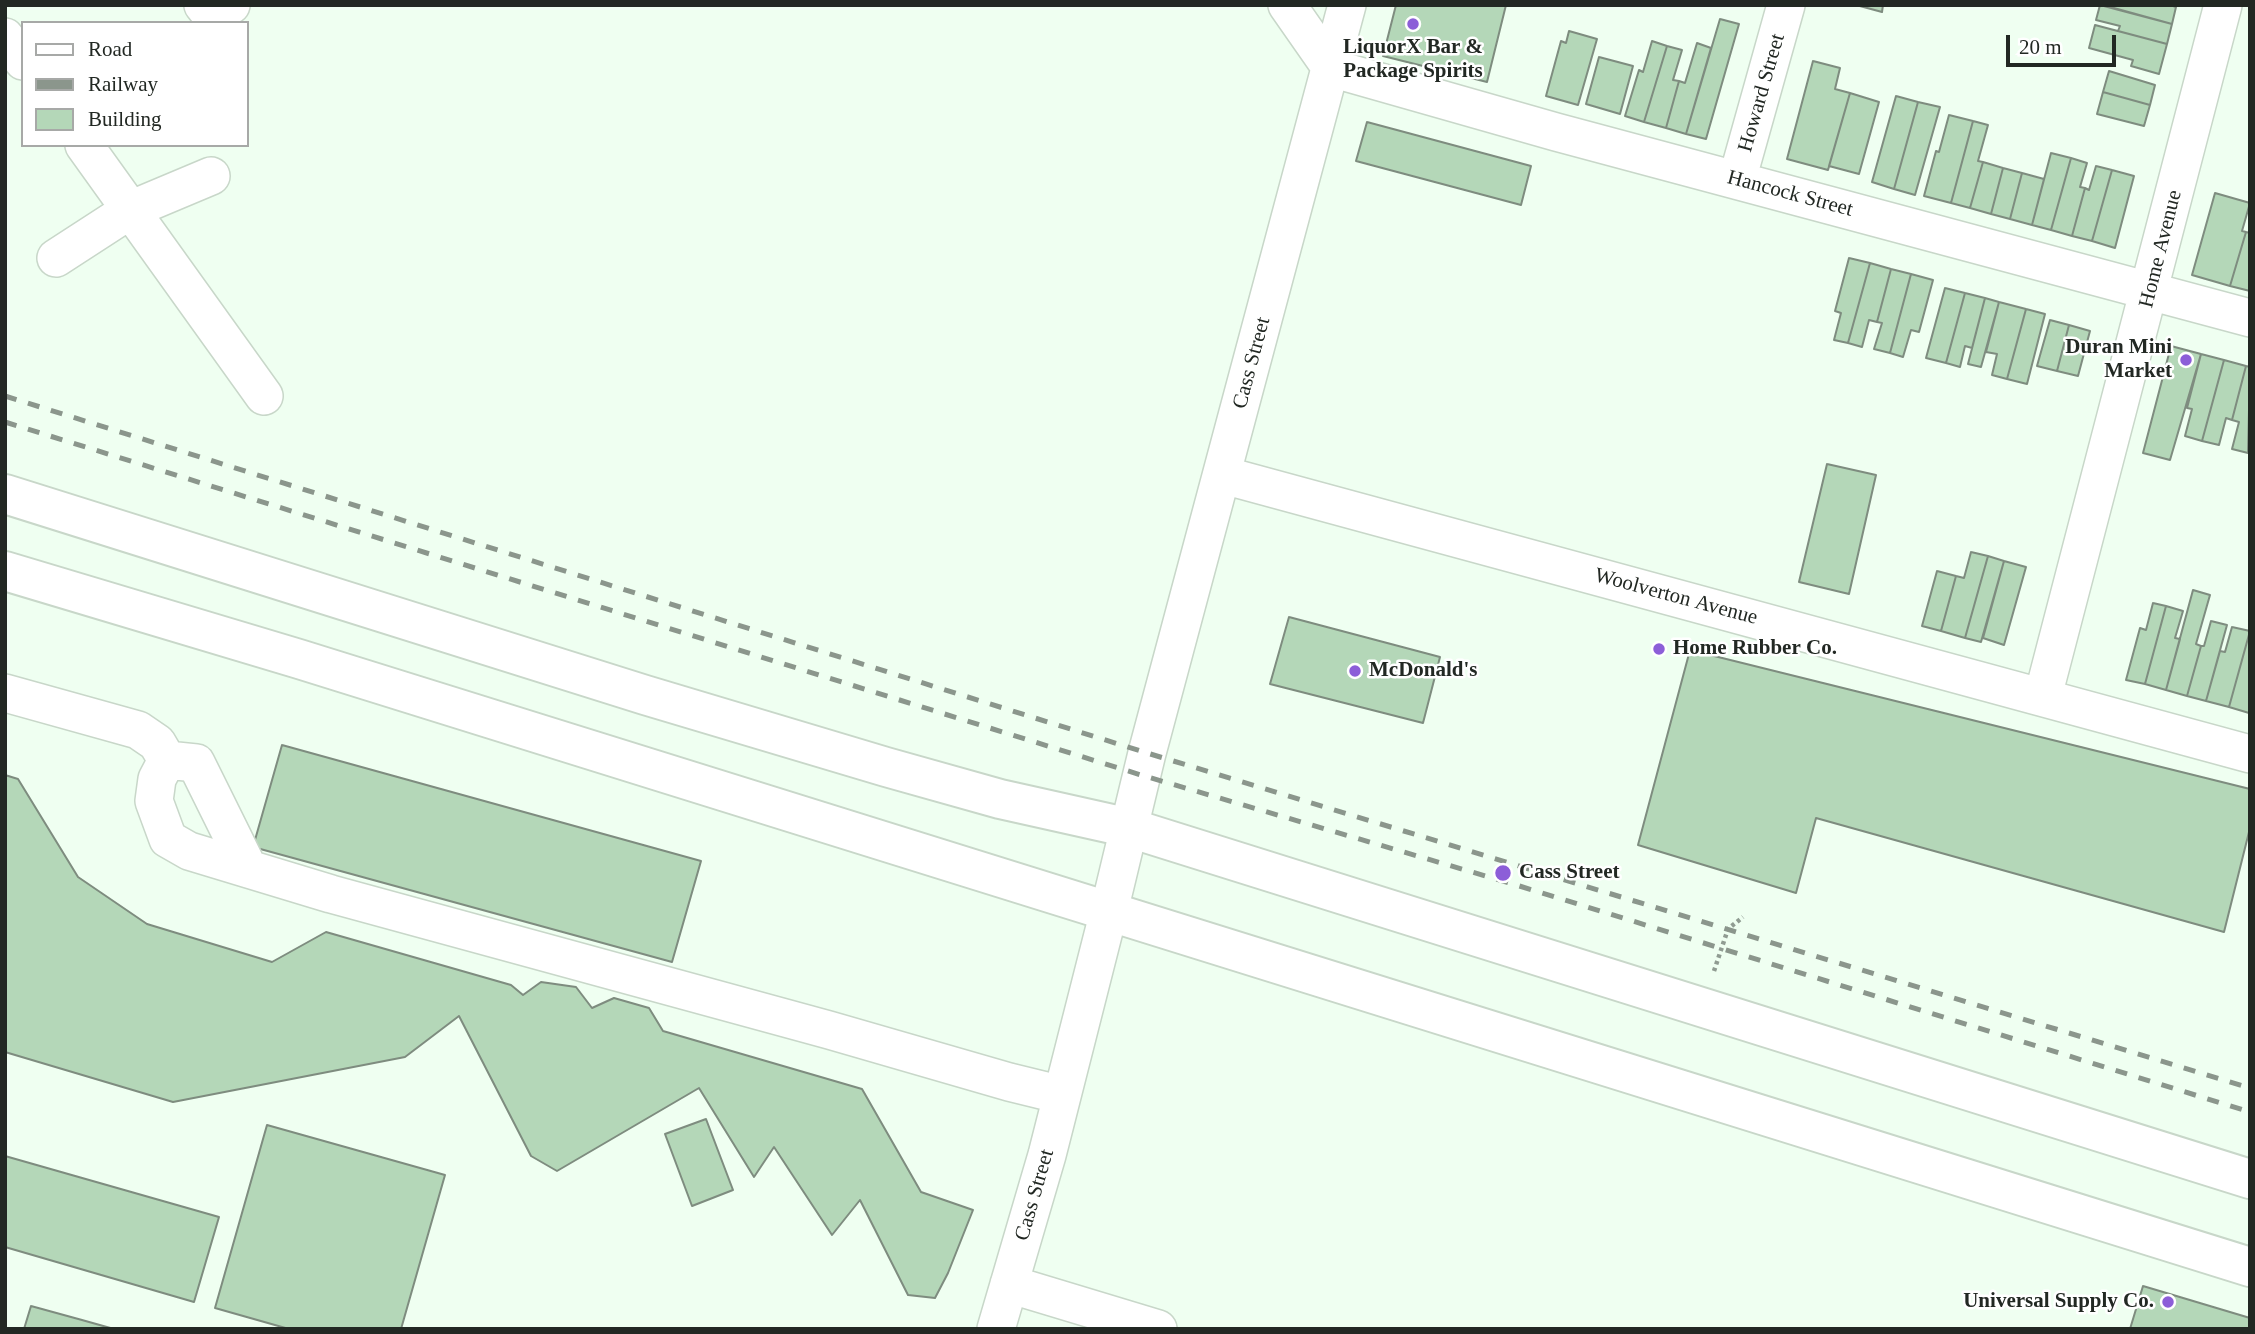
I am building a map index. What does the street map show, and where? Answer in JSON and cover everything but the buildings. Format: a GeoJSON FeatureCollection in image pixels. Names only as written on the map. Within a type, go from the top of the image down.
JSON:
{"type":"FeatureCollection","features":[{"type":"Feature","properties":{"kind":"highway"},"geometry":{"type":"LineString","coordinates":[[5,494],[645,695],[886,767],[1000,799],[1130,828],[2250,1178]]}},
{"type":"Feature","properties":{"kind":"highway"},"geometry":{"type":"LineString","coordinates":[[5,571],[1109,911],[2250,1267]]}},
{"type":"Feature","properties":{"kind":"street"},"geometry":{"type":"LineString","coordinates":[[1287,5],[1331,68]]}},
{"type":"Feature","properties":{"kind":"street","name":"Cass Street"},"geometry":{"type":"LineString","coordinates":[[996,1329],[1062,1095],[1147,753],[1348,5]]}},
{"type":"Feature","properties":{"kind":"street","name":"Howard Street"},"geometry":{"type":"LineString","coordinates":[[1737,180],[1786,5]]}},
{"type":"Feature","properties":{"kind":"street","name":"Home Avenue"},"geometry":{"type":"LineString","coordinates":[[2043,696],[2224,5]]}},
{"type":"Feature","properties":{"kind":"street"},"geometry":{"type":"LineString","coordinates":[[5,37],[21,58]]}},
{"type":"Feature","properties":{"kind":"street","name":"Hancock Street"},"geometry":{"type":"LineString","coordinates":[[1331,68],[2250,318]]}},
{"type":"Feature","properties":{"kind":"street"},"geometry":{"type":"LineString","coordinates":[[85,147],[264,396]]}},
{"type":"Feature","properties":{"kind":"street"},"geometry":{"type":"LineString","coordinates":[[56,258],[130,210],[211,176]]}},
{"type":"Feature","properties":{"kind":"street","name":"Woolverton Avenue"},"geometry":{"type":"LineString","coordinates":[[1223,475],[2250,754]]}},
{"type":"Feature","properties":{"kind":"street"},"geometry":{"type":"LineString","coordinates":[[5,693],[138,730],[157,743],[167,760]]}},
{"type":"Feature","properties":{"kind":"street"},"geometry":{"type":"LineString","coordinates":[[167,760],[157,779],[154,801],[168,839],[189,851],[331,894],[1062,1095]]}},
{"type":"Feature","properties":{"kind":"street"},"geometry":{"type":"LineString","coordinates":[[167,760],[196,763],[248,868]]}},
{"type":"Feature","properties":{"kind":"street"},"geometry":{"type":"LineString","coordinates":[[1009,1284],[1158,1329]]}},
{"type":"Feature","properties":{"kind":"path"},"geometry":{"type":"LineString","coordinates":[[1713,972],[1728,929],[1743,917]]}},
{"type":"Feature","properties":{"kind":"railway"},"geometry":{"type":"LineString","coordinates":[[5,396],[1147,753],[2250,1088]]}},
{"type":"Feature","properties":{"kind":"railway"},"geometry":{"type":"LineString","coordinates":[[5,422],[1141,775],[1513,884],[2250,1112]]}},
{"type":"Feature","properties":{"kind":"place","name":"LiquorX Bar & Package Spirits"},"geometry":{"type":"Point","coordinates":[1413,24]}},
{"type":"Feature","properties":{"kind":"place","name":"Duran Mini Market"},"geometry":{"type":"Point","coordinates":[2186,360]}},
{"type":"Feature","properties":{"kind":"place","name":"Home Rubber Co."},"geometry":{"type":"Point","coordinates":[1659,649]}},
{"type":"Feature","properties":{"kind":"place","name":"McDonald's"},"geometry":{"type":"Point","coordinates":[1355,671]}},
{"type":"Feature","properties":{"kind":"place","name":"Cass Street"},"geometry":{"type":"Point","coordinates":[1503,873]}},
{"type":"Feature","properties":{"kind":"place","name":"Universal Supply Co."},"geometry":{"type":"Point","coordinates":[2168,1302]}}]}
